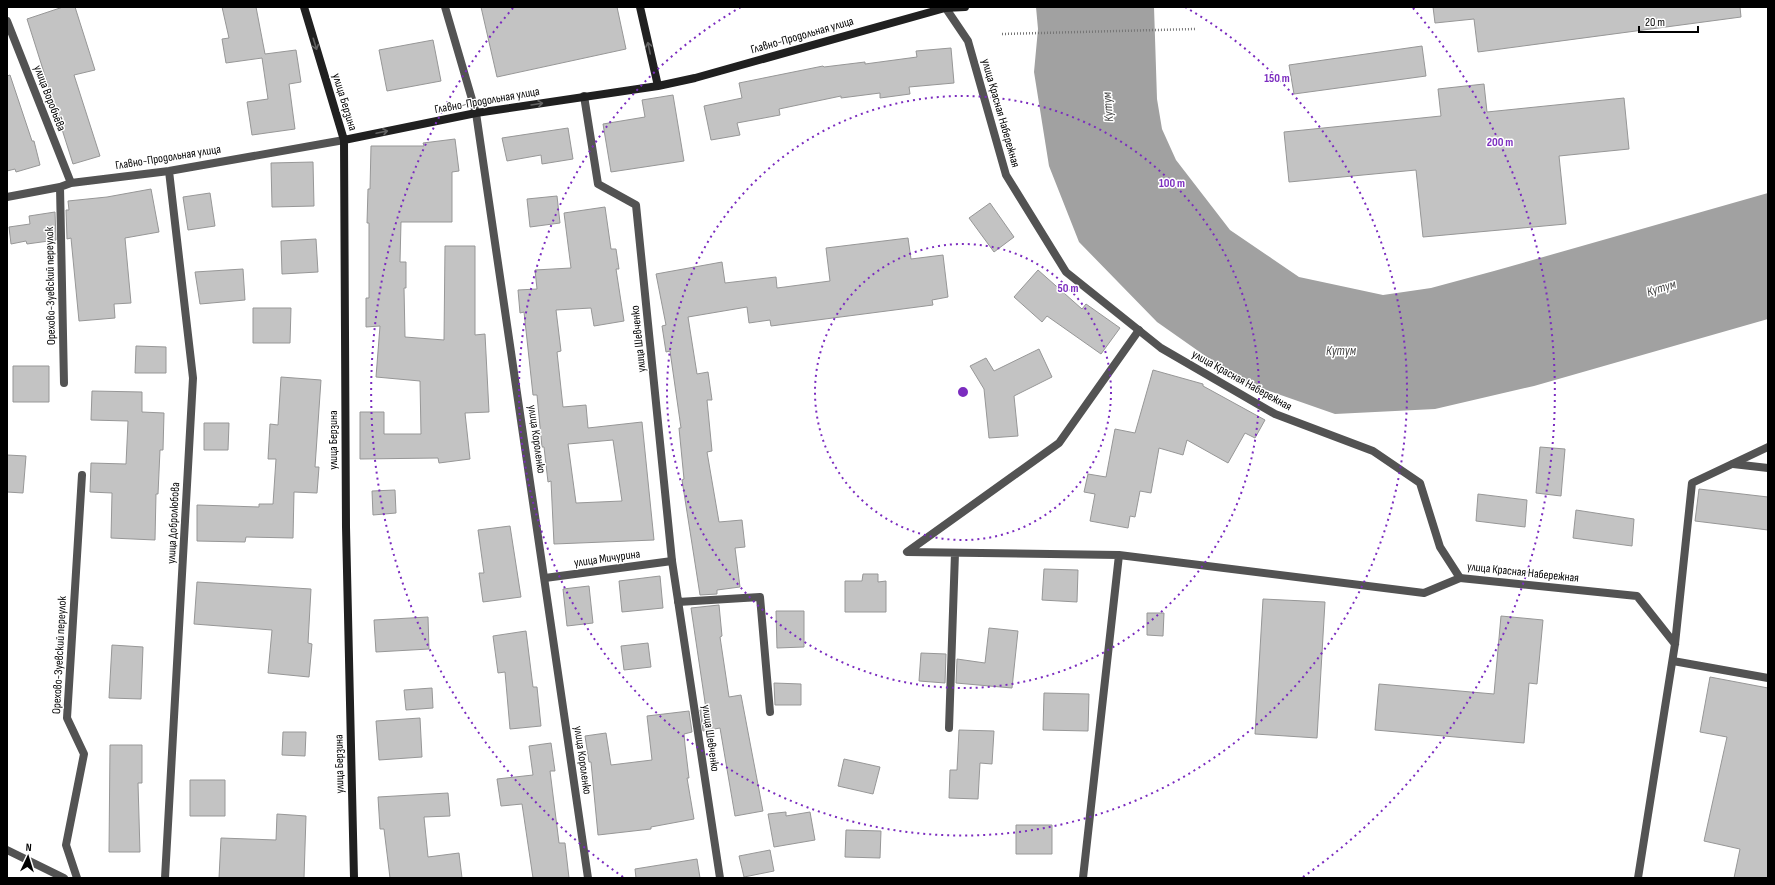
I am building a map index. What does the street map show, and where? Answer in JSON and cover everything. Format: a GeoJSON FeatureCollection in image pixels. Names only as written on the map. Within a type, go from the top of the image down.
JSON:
{"type":"FeatureCollection","features":[{"type":"Feature","properties":{"kind":"main road","name":"улица Берзина"},"geometry":{"type":"LineString","coordinates":[[304,7],[344,140],[346,535],[354,878]]}},
{"type":"Feature","properties":{"kind":"main road"},"geometry":{"type":"LineString","coordinates":[[640,7],[658,86]]}},
{"type":"Feature","properties":{"kind":"main road","name":"Главно-Продольная улица"},"geometry":{"type":"LineString","coordinates":[[344,140],[476,113],[658,86],[694,78],[945,8],[966,7]]}},
{"type":"Feature","properties":{"kind":"street","name":"улица Короленко"},"geometry":{"type":"LineString","coordinates":[[445,7],[476,113],[546,578],[588,878]]}},
{"type":"Feature","properties":{"kind":"street","name":"улица Красная Набережная"},"geometry":{"type":"LineString","coordinates":[[945,8],[968,41],[1006,175],[1066,272],[1161,348],[1275,414],[1373,451],[1420,483],[1440,547],[1460,578],[1637,596],[1676,644]]}},
{"type":"Feature","properties":{"kind":"street","name":"улица Воробьёва"},"geometry":{"type":"LineString","coordinates":[[7,21],[71,184]]}},
{"type":"Feature","properties":{"kind":"street","name":"улица Шевченко"},"geometry":{"type":"LineString","coordinates":[[584,96],[598,184],[636,205],[672,560],[720,878]]}},
{"type":"Feature","properties":{"kind":"street","name":"Главно-Продольная улица"},"geometry":{"type":"LineString","coordinates":[[7,196],[71,184],[169,171],[344,140]]}},
{"type":"Feature","properties":{"kind":"street","name":"улица Добролюбова"},"geometry":{"type":"LineString","coordinates":[[165,878],[193,378],[169,171]]}},
{"type":"Feature","properties":{"kind":"street","name":"Орехово-Зуевский переулок"},"geometry":{"type":"LineString","coordinates":[[60,187],[64,383]]}},
{"type":"Feature","properties":{"kind":"street"},"geometry":{"type":"LineString","coordinates":[[1139,330],[1059,443],[907,552],[1119,555],[1424,593],[1460,578]]}},
{"type":"Feature","properties":{"kind":"street"},"geometry":{"type":"LineString","coordinates":[[1638,878],[1676,644],[1692,483],[1768,446]]}},
{"type":"Feature","properties":{"kind":"street"},"geometry":{"type":"LineString","coordinates":[[1733,464],[1768,468]]}},
{"type":"Feature","properties":{"kind":"street","name":"Орехово-Зуевский переулок"},"geometry":{"type":"LineString","coordinates":[[77,878],[66,846],[84,754],[67,718],[82,475]]}},
{"type":"Feature","properties":{"kind":"street"},"geometry":{"type":"LineString","coordinates":[[949,728],[956,553]]}},
{"type":"Feature","properties":{"kind":"street"},"geometry":{"type":"LineString","coordinates":[[1083,878],[1119,555]]}},
{"type":"Feature","properties":{"kind":"street","name":"улица Мичурина"},"geometry":{"type":"LineString","coordinates":[[546,578],[672,560]]}},
{"type":"Feature","properties":{"kind":"street"},"geometry":{"type":"LineString","coordinates":[[678,602],[760,597],[770,712]]}},
{"type":"Feature","properties":{"kind":"street"},"geometry":{"type":"LineString","coordinates":[[1673,661],[1768,678]]}},
{"type":"Feature","properties":{"kind":"street"},"geometry":{"type":"LineString","coordinates":[[7,850],[64,878]]}},
{"type":"Feature","properties":{"kind":"path"},"geometry":{"type":"LineString","coordinates":[[1002,34],[1195,29]]}},
{"type":"Feature","properties":{"kind":"water","name":"Кутум"},"geometry":{"type":"Polygon","coordinates":[[[1036,7],[1154,7],[1157,99],[1162,129],[1176,160],[1230,230],[1299,277],[1383,295],[1431,288],[1768,193],[1768,319],[1534,386],[1435,409],[1335,414],[1241,381],[1157,322],[1079,242],[1049,166],[1034,72],[1038,29],[1036,7]]]}},
{"type":"Feature","properties":{"kind":"building"},"geometry":{"type":"Polygon","coordinates":[[[63,7],[75,7],[95,70],[74,75],[100,156],[73,164],[27,19],[63,7]]]}},
{"type":"Feature","properties":{"kind":"building"},"geometry":{"type":"Polygon","coordinates":[[[222,7],[256,7],[265,54],[296,50],[301,82],[289,84],[295,129],[252,135],[247,102],[268,99],[262,58],[226,63],[222,39],[229,38],[222,7]]]}},
{"type":"Feature","properties":{"kind":"building"},"geometry":{"type":"Polygon","coordinates":[[[481,7],[617,7],[626,49],[497,77],[481,7]]]}},
{"type":"Feature","properties":{"kind":"building"},"geometry":{"type":"Polygon","coordinates":[[[1433,7],[1740,7],[1741,17],[1478,52],[1474,19],[1435,23],[1433,7]]]}},
{"type":"Feature","properties":{"kind":"building"},"geometry":{"type":"Polygon","coordinates":[[[433,40],[441,81],[387,91],[379,50],[433,40]]]}},
{"type":"Feature","properties":{"kind":"building"},"geometry":{"type":"Polygon","coordinates":[[[1422,46],[1426,76],[1294,94],[1289,65],[1422,46]]]}},
{"type":"Feature","properties":{"kind":"building"},"geometry":{"type":"Polygon","coordinates":[[[951,48],[954,83],[909,87],[910,94],[880,98],[880,93],[841,98],[841,96],[779,109],[780,115],[737,123],[740,135],[711,140],[704,106],[742,98],[739,83],[823,66],[865,62],[865,64],[917,57],[916,51],[951,48]]]}},
{"type":"Feature","properties":{"kind":"building"},"geometry":{"type":"Polygon","coordinates":[[[10,75],[32,141],[34,141],[40,165],[16,172],[15,169],[7,171],[7,76],[10,75]]]}},
{"type":"Feature","properties":{"kind":"building"},"geometry":{"type":"Polygon","coordinates":[[[1484,84],[1487,112],[1624,98],[1629,149],[1559,156],[1566,224],[1423,237],[1416,170],[1289,182],[1284,132],[1441,116],[1438,89],[1484,84]]]}},
{"type":"Feature","properties":{"kind":"building"},"geometry":{"type":"Polygon","coordinates":[[[673,95],[684,161],[611,172],[603,124],[645,117],[642,100],[673,95]]]}},
{"type":"Feature","properties":{"kind":"building"},"geometry":{"type":"Polygon","coordinates":[[[568,128],[573,159],[542,164],[541,155],[507,161],[502,138],[568,128]]]}},
{"type":"Feature","properties":{"kind":"building"},"geometry":{"type":"Polygon","coordinates":[[[455,139],[459,171],[452,172],[452,222],[401,222],[400,262],[406,262],[406,288],[404,288],[405,337],[444,340],[445,246],[475,246],[475,335],[485,334],[489,412],[465,413],[470,459],[439,463],[438,458],[360,459],[360,412],[384,412],[384,434],[421,434],[420,381],[376,377],[380,326],[366,327],[366,298],[369,298],[369,223],[367,223],[368,189],[370,189],[371,146],[424,146],[423,143],[455,139]]]}},
{"type":"Feature","properties":{"kind":"building"},"geometry":{"type":"Polygon","coordinates":[[[313,162],[314,206],[272,207],[271,163],[313,162]]]}},
{"type":"Feature","properties":{"kind":"building"},"geometry":{"type":"Polygon","coordinates":[[[151,189],[159,232],[125,238],[131,303],[114,304],[115,318],[79,321],[71,238],[67,239],[66,210],[69,210],[68,201],[107,197],[151,189]]]}},
{"type":"Feature","properties":{"kind":"building"},"geometry":{"type":"Polygon","coordinates":[[[210,193],[215,226],[188,230],[183,197],[210,193]]]}},
{"type":"Feature","properties":{"kind":"building"},"geometry":{"type":"Polygon","coordinates":[[[557,196],[560,223],[530,227],[527,199],[557,196]]]}},
{"type":"Feature","properties":{"kind":"building"},"geometry":{"type":"Polygon","coordinates":[[[990,203],[1014,237],[994,252],[969,218],[990,203]]]}},
{"type":"Feature","properties":{"kind":"building"},"geometry":{"type":"Polygon","coordinates":[[[605,207],[611,249],[616,249],[619,269],[616,269],[624,321],[594,326],[591,308],[556,310],[561,351],[557,352],[563,407],[586,405],[588,428],[642,422],[654,540],[554,544],[551,481],[548,482],[544,447],[542,447],[537,395],[533,395],[524,312],[520,313],[518,290],[537,289],[535,270],[571,268],[564,213],[605,207]],[[613,440],[568,444],[576,503],[622,501],[613,440]]]}},
{"type":"Feature","properties":{"kind":"building"},"geometry":{"type":"Polygon","coordinates":[[[55,212],[56,240],[27,244],[26,241],[11,244],[9,227],[30,224],[29,216],[55,212]]]}},
{"type":"Feature","properties":{"kind":"building"},"geometry":{"type":"Polygon","coordinates":[[[908,238],[911,259],[943,255],[948,297],[932,300],[933,305],[771,326],[770,320],[749,323],[747,307],[688,317],[697,374],[708,372],[712,400],[707,400],[712,451],[707,452],[719,522],[742,520],[745,547],[735,548],[740,587],[717,590],[717,594],[700,595],[682,480],[684,479],[679,428],[681,428],[670,351],[666,352],[662,326],[666,325],[656,274],[722,262],[725,283],[776,277],[777,288],[830,281],[826,248],[908,238]]]}},
{"type":"Feature","properties":{"kind":"building"},"geometry":{"type":"Polygon","coordinates":[[[316,239],[318,272],[282,274],[281,241],[316,239]]]}},
{"type":"Feature","properties":{"kind":"building"},"geometry":{"type":"Polygon","coordinates":[[[243,269],[245,300],[200,304],[195,272],[243,269]]]}},
{"type":"Feature","properties":{"kind":"building"},"geometry":{"type":"Polygon","coordinates":[[[1038,270],[1082,309],[1086,304],[1120,328],[1101,354],[1047,316],[1042,322],[1014,297],[1038,270]]]}},
{"type":"Feature","properties":{"kind":"building"},"geometry":{"type":"Polygon","coordinates":[[[253,308],[291,308],[290,343],[253,343],[253,308]]]}},
{"type":"Feature","properties":{"kind":"building"},"geometry":{"type":"Polygon","coordinates":[[[136,346],[166,347],[166,373],[135,373],[136,346]]]}},
{"type":"Feature","properties":{"kind":"building"},"geometry":{"type":"Polygon","coordinates":[[[1039,349],[1052,377],[1014,396],[1018,436],[989,438],[984,389],[970,366],[986,358],[994,371],[1039,349]]]}},
{"type":"Feature","properties":{"kind":"building"},"geometry":{"type":"Polygon","coordinates":[[[13,366],[49,366],[49,402],[13,402],[13,366]]]}},
{"type":"Feature","properties":{"kind":"building"},"geometry":{"type":"Polygon","coordinates":[[[1153,370],[1203,384],[1203,386],[1265,420],[1255,438],[1245,433],[1228,463],[1187,440],[1183,455],[1159,448],[1151,493],[1140,491],[1135,517],[1130,516],[1128,528],[1090,521],[1095,494],[1084,492],[1088,474],[1106,477],[1115,429],[1135,433],[1153,370]]]}},
{"type":"Feature","properties":{"kind":"building"},"geometry":{"type":"Polygon","coordinates":[[[281,377],[321,380],[315,467],[319,467],[317,493],[294,492],[293,538],[246,537],[245,542],[197,541],[197,505],[259,507],[259,504],[273,504],[276,459],[268,459],[270,424],[278,425],[281,377]]]}},
{"type":"Feature","properties":{"kind":"building"},"geometry":{"type":"Polygon","coordinates":[[[92,391],[142,392],[142,412],[164,413],[163,450],[160,450],[158,494],[156,494],[155,540],[111,538],[112,493],[90,492],[91,463],[126,464],[128,421],[91,420],[92,391]]]}},
{"type":"Feature","properties":{"kind":"building"},"geometry":{"type":"Polygon","coordinates":[[[204,423],[229,423],[228,450],[204,450],[204,423]]]}},
{"type":"Feature","properties":{"kind":"building"},"geometry":{"type":"Polygon","coordinates":[[[1540,447],[1565,449],[1561,496],[1536,493],[1540,447]]]}},
{"type":"Feature","properties":{"kind":"building"},"geometry":{"type":"Polygon","coordinates":[[[7,455],[26,456],[23,493],[7,492],[7,455]]]}},
{"type":"Feature","properties":{"kind":"building"},"geometry":{"type":"Polygon","coordinates":[[[1699,489],[1768,497],[1768,530],[1695,521],[1699,489]]]}},
{"type":"Feature","properties":{"kind":"building"},"geometry":{"type":"Polygon","coordinates":[[[395,490],[396,513],[373,515],[372,491],[395,490]]]}},
{"type":"Feature","properties":{"kind":"building"},"geometry":{"type":"Polygon","coordinates":[[[1478,494],[1527,500],[1525,527],[1476,521],[1478,494]]]}},
{"type":"Feature","properties":{"kind":"building"},"geometry":{"type":"Polygon","coordinates":[[[1576,510],[1634,519],[1632,546],[1573,538],[1576,510]]]}},
{"type":"Feature","properties":{"kind":"building"},"geometry":{"type":"Polygon","coordinates":[[[510,526],[521,597],[483,602],[479,573],[484,573],[478,530],[510,526]]]}},
{"type":"Feature","properties":{"kind":"building"},"geometry":{"type":"Polygon","coordinates":[[[1044,569],[1078,570],[1077,602],[1042,600],[1044,569]]]}},
{"type":"Feature","properties":{"kind":"building"},"geometry":{"type":"Polygon","coordinates":[[[863,574],[878,574],[878,582],[886,581],[886,612],[845,612],[845,581],[862,581],[863,574]]]}},
{"type":"Feature","properties":{"kind":"building"},"geometry":{"type":"Polygon","coordinates":[[[660,576],[663,608],[622,612],[619,581],[660,576]]]}},
{"type":"Feature","properties":{"kind":"building"},"geometry":{"type":"Polygon","coordinates":[[[197,582],[311,589],[308,643],[312,644],[309,677],[268,673],[272,630],[194,624],[197,582]]]}},
{"type":"Feature","properties":{"kind":"building"},"geometry":{"type":"Polygon","coordinates":[[[589,586],[593,623],[567,626],[563,589],[589,586]]]}},
{"type":"Feature","properties":{"kind":"building"},"geometry":{"type":"Polygon","coordinates":[[[1263,599],[1325,602],[1317,738],[1255,734],[1263,599]]]}},
{"type":"Feature","properties":{"kind":"building"},"geometry":{"type":"Polygon","coordinates":[[[719,605],[722,636],[720,637],[729,697],[741,695],[763,811],[735,816],[720,728],[703,731],[700,710],[706,709],[691,608],[719,605]]]}},
{"type":"Feature","properties":{"kind":"building"},"geometry":{"type":"Polygon","coordinates":[[[776,611],[804,611],[804,647],[777,648],[776,611]]]}},
{"type":"Feature","properties":{"kind":"building"},"geometry":{"type":"Polygon","coordinates":[[[1147,613],[1164,613],[1163,636],[1147,635],[1147,613]]]}},
{"type":"Feature","properties":{"kind":"building"},"geometry":{"type":"Polygon","coordinates":[[[1501,616],[1543,620],[1537,684],[1529,683],[1524,743],[1375,730],[1379,684],[1494,694],[1501,616]]]}},
{"type":"Feature","properties":{"kind":"building"},"geometry":{"type":"Polygon","coordinates":[[[428,617],[429,649],[376,652],[374,620],[428,617]]]}},
{"type":"Feature","properties":{"kind":"building"},"geometry":{"type":"Polygon","coordinates":[[[989,628],[1018,631],[1012,688],[956,683],[957,659],[985,663],[989,628]]]}},
{"type":"Feature","properties":{"kind":"building"},"geometry":{"type":"Polygon","coordinates":[[[526,631],[533,687],[537,687],[541,726],[510,729],[505,672],[498,673],[493,636],[526,631]]]}},
{"type":"Feature","properties":{"kind":"building"},"geometry":{"type":"Polygon","coordinates":[[[648,643],[651,667],[624,670],[621,646],[648,643]]]}},
{"type":"Feature","properties":{"kind":"building"},"geometry":{"type":"Polygon","coordinates":[[[112,645],[143,647],[141,699],[109,698],[112,645]]]}},
{"type":"Feature","properties":{"kind":"building"},"geometry":{"type":"Polygon","coordinates":[[[921,653],[946,654],[945,683],[919,681],[921,653]]]}},
{"type":"Feature","properties":{"kind":"building"},"geometry":{"type":"Polygon","coordinates":[[[1710,677],[1768,688],[1768,878],[1734,878],[1740,849],[1704,841],[1727,737],[1700,732],[1710,677]]]}},
{"type":"Feature","properties":{"kind":"building"},"geometry":{"type":"Polygon","coordinates":[[[774,683],[801,684],[801,705],[775,705],[774,683]]]}},
{"type":"Feature","properties":{"kind":"building"},"geometry":{"type":"Polygon","coordinates":[[[432,688],[433,708],[406,710],[404,690],[432,688]]]}},
{"type":"Feature","properties":{"kind":"building"},"geometry":{"type":"Polygon","coordinates":[[[1044,693],[1089,694],[1088,731],[1043,730],[1044,693]]]}},
{"type":"Feature","properties":{"kind":"building"},"geometry":{"type":"Polygon","coordinates":[[[689,711],[692,732],[684,734],[689,778],[687,778],[694,819],[651,827],[651,829],[598,835],[591,762],[589,762],[585,736],[606,733],[611,765],[652,760],[647,716],[689,711]]]}},
{"type":"Feature","properties":{"kind":"building"},"geometry":{"type":"Polygon","coordinates":[[[420,718],[422,757],[379,760],[376,721],[420,718]]]}},
{"type":"Feature","properties":{"kind":"building"},"geometry":{"type":"Polygon","coordinates":[[[959,730],[994,731],[992,764],[980,763],[978,799],[949,798],[950,770],[957,770],[959,730]]]}},
{"type":"Feature","properties":{"kind":"building"},"geometry":{"type":"Polygon","coordinates":[[[283,732],[306,732],[305,756],[282,755],[283,732]]]}},
{"type":"Feature","properties":{"kind":"building"},"geometry":{"type":"Polygon","coordinates":[[[551,743],[555,771],[550,771],[559,843],[565,843],[569,878],[533,878],[522,804],[501,806],[497,779],[533,775],[529,746],[551,743]]]}},
{"type":"Feature","properties":{"kind":"building"},"geometry":{"type":"Polygon","coordinates":[[[110,745],[142,745],[142,783],[138,783],[140,852],[109,852],[110,745]]]}},
{"type":"Feature","properties":{"kind":"building"},"geometry":{"type":"Polygon","coordinates":[[[844,759],[880,767],[873,794],[838,786],[844,759]]]}},
{"type":"Feature","properties":{"kind":"building"},"geometry":{"type":"Polygon","coordinates":[[[190,780],[225,780],[225,816],[190,816],[190,780]]]}},
{"type":"Feature","properties":{"kind":"building"},"geometry":{"type":"Polygon","coordinates":[[[448,793],[450,816],[424,817],[428,857],[459,853],[462,878],[390,878],[384,829],[380,829],[378,797],[448,793]]]}},
{"type":"Feature","properties":{"kind":"building"},"geometry":{"type":"Polygon","coordinates":[[[786,812],[786,816],[810,812],[815,840],[774,847],[768,814],[786,812]]]}},
{"type":"Feature","properties":{"kind":"building"},"geometry":{"type":"Polygon","coordinates":[[[277,814],[306,816],[304,878],[219,878],[221,838],[276,840],[277,814]]]}},
{"type":"Feature","properties":{"kind":"building"},"geometry":{"type":"Polygon","coordinates":[[[1016,825],[1052,825],[1052,854],[1016,854],[1016,825]]]}},
{"type":"Feature","properties":{"kind":"building"},"geometry":{"type":"Polygon","coordinates":[[[846,830],[881,831],[880,858],[845,857],[846,830]]]}},
{"type":"Feature","properties":{"kind":"building"},"geometry":{"type":"Polygon","coordinates":[[[770,850],[774,871],[744,877],[739,856],[770,850]]]}},
{"type":"Feature","properties":{"kind":"building"},"geometry":{"type":"Polygon","coordinates":[[[697,859],[700,878],[636,878],[635,869],[697,859]]]}}]}
